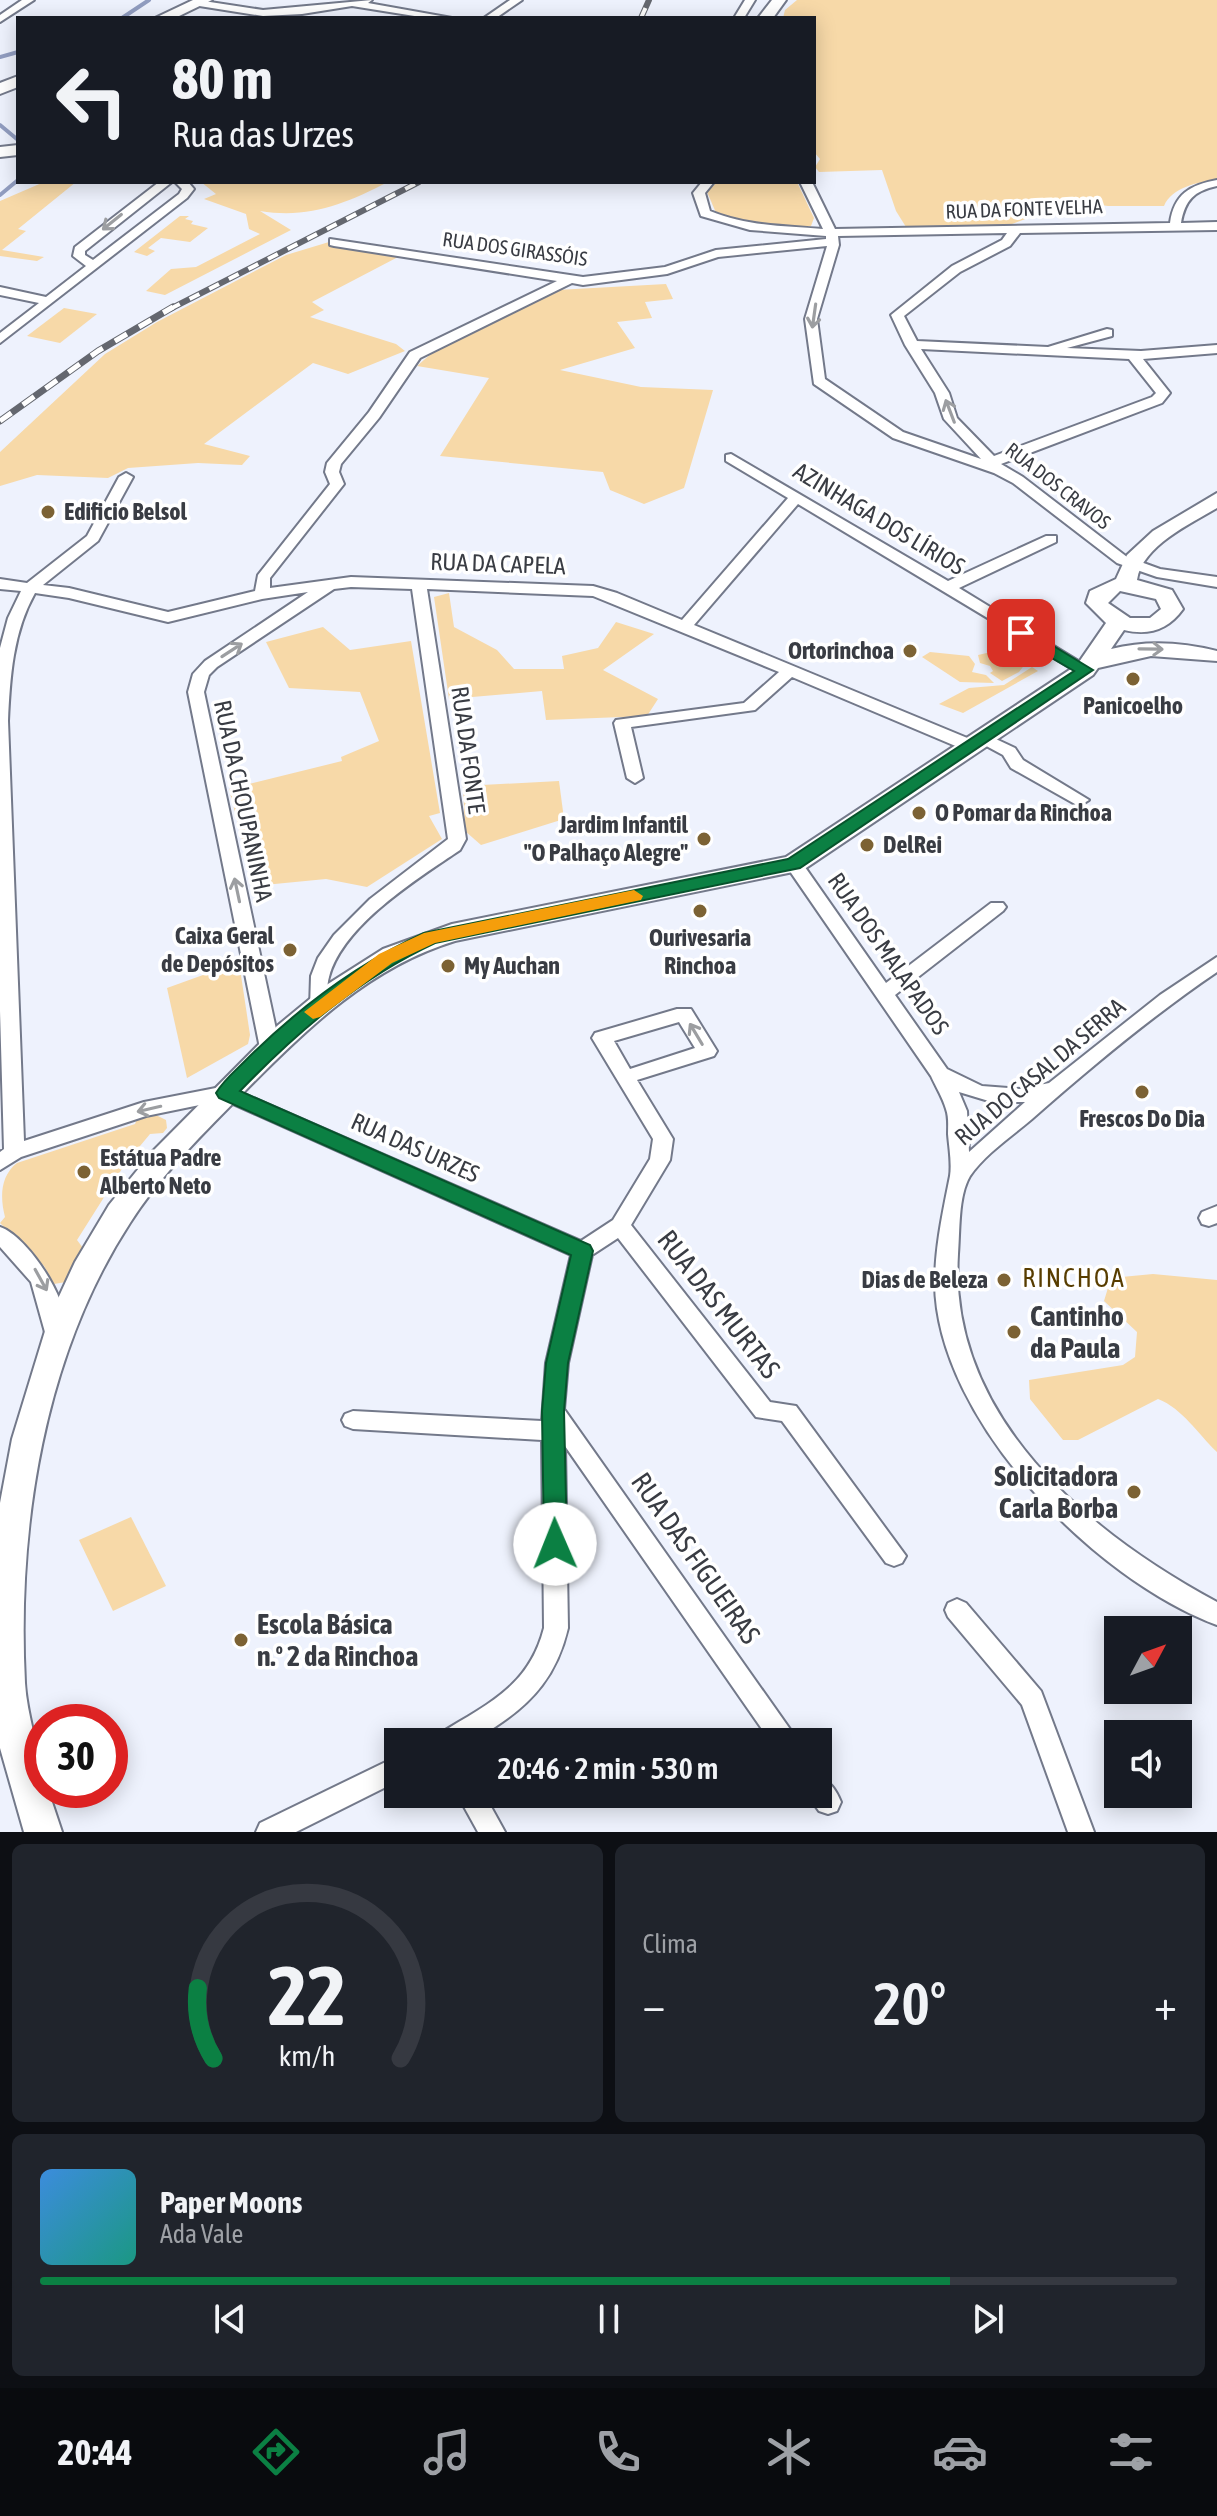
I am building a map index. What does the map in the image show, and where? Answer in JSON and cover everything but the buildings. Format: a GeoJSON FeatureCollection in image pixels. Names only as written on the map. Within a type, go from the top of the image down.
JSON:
{"type":"FeatureCollection","features":[{"type":"Feature","properties":{"kind":"street"},"geometry":{"type":"LineString","coordinates":[[0,19],[29,0]]}},
{"type":"Feature","properties":{"kind":"street"},"geometry":{"type":"LineString","coordinates":[[492,16],[517,0]]}},
{"type":"Feature","properties":{"kind":"street"},"geometry":{"type":"LineString","coordinates":[[334,16],[363,1]]}},
{"type":"Feature","properties":{"kind":"street"},"geometry":{"type":"LineString","coordinates":[[167,16],[201,2],[241,14],[301,13],[363,1],[437,16]]}},
{"type":"Feature","properties":{"kind":"street"},"geometry":{"type":"LineString","coordinates":[[301,13],[312,16]]}},
{"type":"Feature","properties":{"kind":"street"},"geometry":{"type":"LineString","coordinates":[[1175,227],[1177,206],[1185,194],[1217,183]]}},
{"type":"Feature","properties":{"kind":"street"},"geometry":{"type":"LineString","coordinates":[[94,266],[79,256],[79,250],[163,184]]}},
{"type":"Feature","properties":{"kind":"street"},"geometry":{"type":"LineString","coordinates":[[0,339],[183,196],[188,189],[183,184]]}},
{"type":"Feature","properties":{"kind":"street"},"geometry":{"type":"LineString","coordinates":[[706,184],[699,193],[700,201],[705,213],[716,218],[832,237]]}},
{"type":"Feature","properties":{"kind":"street"},"geometry":{"type":"LineString","coordinates":[[807,184],[832,237],[833,253],[811,319],[819,381],[898,435],[996,466],[1157,400],[1163,393],[1133,356]]}},
{"type":"Feature","properties":{"kind":"street","name":"RUA DA FONTE VELHA"},"geometry":{"type":"LineString","coordinates":[[832,237],[1064,226],[1217,226]]}},
{"type":"Feature","properties":{"kind":"street","name":"RUA DOS CRAVOS"},"geometry":{"type":"LineString","coordinates":[[1016,230],[1006,243],[956,269],[900,310],[898,321],[942,393],[951,419],[996,466],[1112,554],[1128,574],[1217,582]]}},
{"type":"Feature","properties":{"kind":"street","name":"RUA DOS GIRASSÓIS"},"geometry":{"type":"LineString","coordinates":[[334,242],[568,280],[624,277],[667,270],[716,254],[832,237]]}},
{"type":"Feature","properties":{"kind":"street"},"geometry":{"type":"LineString","coordinates":[[262,594],[263,578],[337,484],[332,472],[334,463],[374,415],[415,355],[568,280]]}},
{"type":"Feature","properties":{"kind":"street"},"geometry":{"type":"LineString","coordinates":[[0,291],[49,301]]}},
{"type":"Feature","properties":{"kind":"street"},"geometry":{"type":"LineString","coordinates":[[1047,351],[1107,333]]}},
{"type":"Feature","properties":{"kind":"street"},"geometry":{"type":"LineString","coordinates":[[911,345],[992,344],[1133,356],[1217,349]]}},
{"type":"Feature","properties":{"kind":"street","name":"AZINHAGA DOS LÍRIOS"},"geometry":{"type":"LineString","coordinates":[[731,458],[946,588],[1089,666]]}},
{"type":"Feature","properties":{"kind":"street"},"geometry":{"type":"LineString","coordinates":[[126,477],[93,538],[31,587],[10,636],[1,678],[7,1157],[144,1109],[226,1093]]}},
{"type":"Feature","properties":{"kind":"street"},"geometry":{"type":"LineString","coordinates":[[684,627],[797,497]]}},
{"type":"Feature","properties":{"kind":"street"},"geometry":{"type":"LineString","coordinates":[[1128,574],[1164,595],[1172,609],[1163,621],[1142,626],[1118,622],[1107,617],[1097,603],[1104,590],[1128,574],[1144,549],[1217,499]]}},
{"type":"Feature","properties":{"kind":"street"},"geometry":{"type":"LineString","coordinates":[[946,588],[1051,539]]}},
{"type":"Feature","properties":{"kind":"street"},"geometry":{"type":"LineString","coordinates":[[1155,590],[1185,579]]}},
{"type":"Feature","properties":{"kind":"street","name":"RUA DA CAPELA"},"geometry":{"type":"LineString","coordinates":[[0,584],[31,587],[168,617],[262,594],[333,583],[593,591],[788,672],[1009,752],[1017,764],[1081,800]]}},
{"type":"Feature","properties":{"kind":"street","name":"RUA DA CHOUPANINHA"},"geometry":{"type":"LineString","coordinates":[[270,1048],[196,692],[201,674],[211,664],[333,583]]}},
{"type":"Feature","properties":{"kind":"street","name":"RUA DA FONTE"},"geometry":{"type":"LineString","coordinates":[[319,1008],[320,976],[341,939],[387,894],[454,846],[457,839],[419,584]]}},
{"type":"Feature","properties":{"kind":"street"},"geometry":{"type":"LineString","coordinates":[[1163,621],[1213,659]]}},
{"type":"Feature","properties":{"kind":"street"},"geometry":{"type":"LineString","coordinates":[[1089,666],[1118,622]]}},
{"type":"Feature","properties":{"kind":"street"},"geometry":{"type":"LineString","coordinates":[[43,1832],[17,1743],[7,1686],[1,1585],[18,1460],[40,1380],[98,1248],[120,1213],[165,1155],[270,1048],[386,959],[431,938],[794,864],[1089,666],[1124,650],[1145,648],[1213,659]]}},
{"type":"Feature","properties":{"kind":"street"},"geometry":{"type":"LineString","coordinates":[[635,778],[622,723],[749,707],[788,672]]}},
{"type":"Feature","properties":{"kind":"street","name":"RUA DOS MALAPADOS"},"geometry":{"type":"LineString","coordinates":[[794,864],[940,1074],[957,1111],[960,1173]]}},
{"type":"Feature","properties":{"kind":"street"},"geometry":{"type":"LineString","coordinates":[[886,993],[997,907]]}},
{"type":"Feature","properties":{"kind":"street","name":"RUA DO CASAL DA SERRA"},"geometry":{"type":"LineString","coordinates":[[1217,963],[1009,1126],[960,1173],[945,1249],[947,1318],[970,1386],[1020,1463],[1091,1533],[1154,1582],[1217,1614]]}},
{"type":"Feature","properties":{"kind":"street"},"geometry":{"type":"LineString","coordinates":[[469,1728],[527,1689],[539,1677],[553,1647],[556,1628],[554,1421],[557,1363],[582,1251],[620,1226],[660,1160],[663,1139],[602,1038],[684,1014],[707,1051],[626,1077]]}},
{"type":"Feature","properties":{"kind":"street","name":"RUA DOS MALAPADOS"},"geometry":{"type":"LineString","coordinates":[[940,1074],[969,1092],[1029,1097],[1071,1077]]}},
{"type":"Feature","properties":{"kind":"street","name":"RUA DAS URZES"},"geometry":{"type":"LineString","coordinates":[[226,1093],[582,1251]]}},
{"type":"Feature","properties":{"kind":"street","name":"RUA DAS MURTAS"},"geometry":{"type":"LineString","coordinates":[[620,1226],[764,1411],[788,1412],[894,1556]]}},
{"type":"Feature","properties":{"kind":"street"},"geometry":{"type":"LineString","coordinates":[[0,1235],[33,1265],[47,1287],[56,1339]]}},
{"type":"Feature","properties":{"kind":"street"},"geometry":{"type":"LineString","coordinates":[[353,1420],[554,1421]]}},
{"type":"Feature","properties":{"kind":"street","name":"RUA DAS FIGUEIRAS"},"geometry":{"type":"LineString","coordinates":[[554,1421],[776,1728]]}},
{"type":"Feature","properties":{"kind":"street"},"geometry":{"type":"LineString","coordinates":[[1192,1602],[1217,1625]]}},
{"type":"Feature","properties":{"kind":"street"},"geometry":{"type":"LineString","coordinates":[[957,1610],[1032,1699],[1081,1832]]}},
{"type":"Feature","properties":{"kind":"street"},"geometry":{"type":"LineString","coordinates":[[269,1832],[384,1775]]}},
{"type":"Feature","properties":{"kind":"street"},"geometry":{"type":"LineString","coordinates":[[478,1808],[492,1832]]}},
{"type":"Feature","properties":{"kind":"shaded area"},"geometry":{"type":"Polygon","coordinates":[[[797,0],[1217,0],[1217,180],[1179,190],[1164,206],[1108,206],[1056,199],[1050,210],[1004,227],[906,227],[896,211],[882,170],[819,172],[816,168],[820,159],[816,154],[816,16],[784,16],[785,10],[797,0]]]}},
{"type":"Feature","properties":{"kind":"shaded area"},"geometry":{"type":"Polygon","coordinates":[[[39,184],[74,184],[18,229],[26,231],[2,250],[44,257],[37,261],[0,256],[0,201],[39,184]]]}},
{"type":"Feature","properties":{"kind":"shaded area"},"geometry":{"type":"Polygon","coordinates":[[[204,184],[384,184],[326,208],[295,213],[260,211],[291,230],[165,295],[146,291],[171,269],[196,267],[260,234],[249,229],[246,214],[204,199],[216,194],[204,184]]]}},
{"type":"Feature","properties":{"kind":"shaded area"},"geometry":{"type":"Polygon","coordinates":[[[715,184],[798,184],[814,218],[811,226],[785,227],[717,215],[707,192],[715,184]]]}},
{"type":"Feature","properties":{"kind":"shaded area"},"geometry":{"type":"Polygon","coordinates":[[[180,216],[189,216],[185,219],[193,221],[191,224],[208,228],[190,242],[161,238],[148,248],[155,251],[147,256],[134,252],[180,216]]]}},
{"type":"Feature","properties":{"kind":"shaded area"},"geometry":{"type":"Polygon","coordinates":[[[329,242],[398,257],[312,302],[324,310],[310,317],[396,344],[405,351],[348,374],[313,363],[204,444],[250,456],[242,465],[198,463],[128,468],[108,478],[37,475],[0,486],[0,452],[105,354],[157,322],[286,255],[329,242]]]}},
{"type":"Feature","properties":{"kind":"shaded area"},"geometry":{"type":"Polygon","coordinates":[[[666,284],[673,299],[645,302],[652,318],[617,322],[635,348],[560,370],[641,387],[713,390],[684,488],[644,504],[610,490],[603,472],[440,456],[489,378],[417,366],[440,346],[557,290],[666,284]]]}},
{"type":"Feature","properties":{"kind":"shaded area"},"geometry":{"type":"Polygon","coordinates":[[[64,308],[97,314],[60,343],[27,336],[64,308]]]}},
{"type":"Feature","properties":{"kind":"shaded area"},"geometry":{"type":"Polygon","coordinates":[[[449,593],[454,627],[497,650],[514,669],[564,669],[562,656],[598,648],[616,622],[654,634],[603,670],[658,699],[647,716],[546,720],[542,691],[449,699],[434,597],[449,593]]]}},
{"type":"Feature","properties":{"kind":"shaded area"},"geometry":{"type":"Polygon","coordinates":[[[323,627],[350,650],[411,641],[440,813],[429,816],[442,839],[367,887],[326,879],[254,886],[229,789],[342,761],[341,757],[379,741],[360,692],[289,688],[266,642],[323,627]]]}},
{"type":"Feature","properties":{"kind":"shaded area"},"geometry":{"type":"Polygon","coordinates":[[[1004,649],[1026,663],[1019,672],[1002,681],[990,673],[993,671],[990,666],[980,663],[978,655],[1004,649]]]}},
{"type":"Feature","properties":{"kind":"shaded area"},"geometry":{"type":"Polygon","coordinates":[[[930,652],[969,656],[975,664],[972,672],[986,675],[994,683],[960,682],[922,657],[930,652]]]}},
{"type":"Feature","properties":{"kind":"shaded area"},"geometry":{"type":"Polygon","coordinates":[[[1032,667],[1038,671],[963,713],[939,704],[969,688],[1004,685],[1032,667]]]}},
{"type":"Feature","properties":{"kind":"shaded area"},"geometry":{"type":"Polygon","coordinates":[[[559,781],[564,819],[481,845],[465,831],[463,786],[559,781]]]}},
{"type":"Feature","properties":{"kind":"shaded area"},"geometry":{"type":"Polygon","coordinates":[[[239,962],[250,1035],[248,1044],[187,1078],[167,988],[239,962]]]}},
{"type":"Feature","properties":{"kind":"shaded area"},"geometry":{"type":"Polygon","coordinates":[[[152,1113],[166,1120],[167,1128],[163,1133],[150,1134],[125,1164],[77,1240],[83,1248],[66,1282],[54,1284],[44,1266],[0,1223],[5,1217],[2,1195],[7,1174],[17,1163],[135,1124],[138,1117],[152,1113]]]}},
{"type":"Feature","properties":{"kind":"shaded area"},"geometry":{"type":"Polygon","coordinates":[[[1153,1274],[1217,1280],[1217,1452],[1182,1415],[1158,1399],[1078,1440],[1063,1440],[1030,1399],[1029,1380],[1123,1365],[1135,1357],[1137,1332],[1104,1301],[1111,1278],[1153,1274]]]}},
{"type":"Feature","properties":{"kind":"shaded area"},"geometry":{"type":"Polygon","coordinates":[[[131,1517],[166,1586],[113,1611],[79,1540],[131,1517]]]}},
{"type":"Feature","properties":{"kind":"waterway"},"geometry":{"type":"LineString","coordinates":[[125,16],[149,0]]}},
{"type":"Feature","properties":{"kind":"waterway"},"geometry":{"type":"LineString","coordinates":[[0,57],[16,53]]}},
{"type":"Feature","properties":{"kind":"waterway"},"geometry":{"type":"LineString","coordinates":[[0,125],[16,138]]}},
{"type":"Feature","properties":{"kind":"waterway"},"geometry":{"type":"LineString","coordinates":[[0,195],[16,182]]}},
{"type":"Feature","properties":{"kind":"railway"},"geometry":{"type":"LineString","coordinates":[[642,16],[649,0]]}},
{"type":"Feature","properties":{"kind":"railway"},"geometry":{"type":"LineString","coordinates":[[170,309],[415,184]]}},
{"type":"Feature","properties":{"kind":"railway"},"geometry":{"type":"LineString","coordinates":[[0,421],[98,351],[173,307]]}},
{"type":"Feature","properties":{"kind":"slow traffic"},"geometry":{"type":"LineString","coordinates":[[313,1012],[343,987],[386,959],[431,938],[634,896]]}},
{"type":"Feature","properties":{"kind":"place","name":"Edificio Belsol"},"geometry":{"type":"Point","coordinates":[48,512]}},
{"type":"Feature","properties":{"kind":"place","name":"Ortorinchoa"},"geometry":{"type":"Point","coordinates":[910,651]}},
{"type":"Feature","properties":{"kind":"place","name":"Panicoelho"},"geometry":{"type":"Point","coordinates":[1133,679]}},
{"type":"Feature","properties":{"kind":"place","name":"O Pomar da Rinchoa"},"geometry":{"type":"Point","coordinates":[919,813]}},
{"type":"Feature","properties":{"kind":"place","name":"Jardim Infantil \"O Palhaço Alegre\""},"geometry":{"type":"Point","coordinates":[704,839]}},
{"type":"Feature","properties":{"kind":"place","name":"DelRei"},"geometry":{"type":"Point","coordinates":[867,845]}},
{"type":"Feature","properties":{"kind":"place","name":"Ourivesaria Rinchoa"},"geometry":{"type":"Point","coordinates":[700,911]}},
{"type":"Feature","properties":{"kind":"place","name":"Caixa Geral de Depósitos"},"geometry":{"type":"Point","coordinates":[290,950]}},
{"type":"Feature","properties":{"kind":"place","name":"My Auchan"},"geometry":{"type":"Point","coordinates":[448,966]}},
{"type":"Feature","properties":{"kind":"place","name":"Frescos Do Dia"},"geometry":{"type":"Point","coordinates":[1142,1092]}},
{"type":"Feature","properties":{"kind":"place","name":"Estátua Padre Alberto Neto"},"geometry":{"type":"Point","coordinates":[84,1172]}},
{"type":"Feature","properties":{"kind":"place","name":"Dias de Beleza"},"geometry":{"type":"Point","coordinates":[1004,1280]}},
{"type":"Feature","properties":{"kind":"place","name":"Cantinho da Paula"},"geometry":{"type":"Point","coordinates":[1014,1332]}},
{"type":"Feature","properties":{"kind":"place","name":"Solicitadora Carla Borba"},"geometry":{"type":"Point","coordinates":[1134,1492]}},
{"type":"Feature","properties":{"kind":"place","name":"Escola Básica n.º 2 da Rinchoa"},"geometry":{"type":"Point","coordinates":[241,1640]}},
{"type":"Feature","properties":{"kind":"district","name":"RINCHOA"},"geometry":{"type":"Point","coordinates":[1074,1278]}},
{"type":"Feature","properties":{"kind":"route"},"geometry":{"type":"LineString","coordinates":[[555,1544],[553,1411],[557,1363],[582,1251],[226,1093],[270,1048],[343,987],[386,959],[431,938],[794,864],[1085,670],[1021,633]]}}]}
